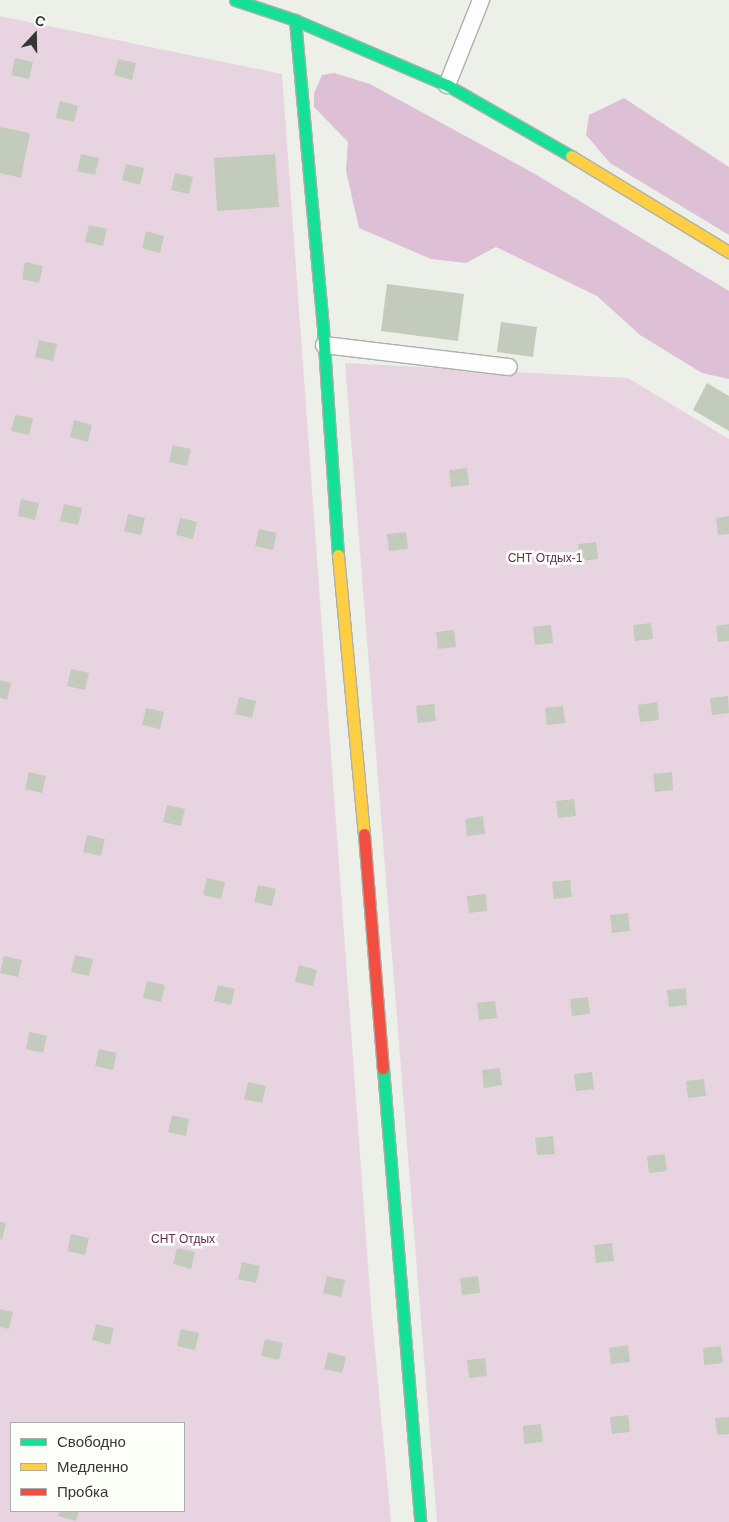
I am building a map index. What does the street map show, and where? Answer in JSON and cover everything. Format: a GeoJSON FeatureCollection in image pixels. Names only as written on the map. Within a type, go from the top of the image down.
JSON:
{"type":"FeatureCollection","features":[{"type":"Feature","properties":{"kind":"street"},"geometry":{"type":"LineString","coordinates":[[235,0],[295,20],[447,85],[542,138],[729,252]]}},
{"type":"Feature","properties":{"kind":"street"},"geometry":{"type":"LineString","coordinates":[[295,20],[324,345],[332,498],[365,846],[420,1522]]}},
{"type":"Feature","properties":{"kind":"lane"},"geometry":{"type":"LineString","coordinates":[[447,85],[481,0]]}},
{"type":"Feature","properties":{"kind":"lane"},"geometry":{"type":"LineString","coordinates":[[324,345],[509,367]]}},
{"type":"Feature","properties":{"kind":"green space","name":"СНТ Отдых"},"geometry":{"type":"Polygon","coordinates":[[[0,16],[282,74],[371,1307],[391,1522],[0,1522],[0,16]]]}},
{"type":"Feature","properties":{"kind":"green space","name":"СНТ Отдых-1"},"geometry":{"type":"Polygon","coordinates":[[[345,363],[628,378],[729,439],[729,1522],[437,1522],[345,363]]]}},
{"type":"Feature","properties":{"kind":"shaded area"},"geometry":{"type":"Polygon","coordinates":[[[334,73],[370,84],[535,174],[729,291],[729,379],[702,373],[640,335],[597,296],[496,247],[466,263],[431,259],[359,228],[346,171],[348,142],[314,107],[314,93],[322,75],[334,73]]]}},
{"type":"Feature","properties":{"kind":"shaded area"},"geometry":{"type":"Polygon","coordinates":[[[624,98],[729,167],[729,235],[610,163],[586,135],[589,115],[624,98]]]}},
{"type":"Feature","properties":{"kind":"building"},"geometry":{"type":"Polygon","coordinates":[[[15,58],[33,62],[29,79],[11,75],[15,58]]]}},
{"type":"Feature","properties":{"kind":"building"},"geometry":{"type":"Polygon","coordinates":[[[118,59],[136,63],[132,80],[114,75],[118,59]]]}},
{"type":"Feature","properties":{"kind":"building"},"geometry":{"type":"Polygon","coordinates":[[[60,101],[78,106],[74,122],[56,118],[60,101]]]}},
{"type":"Feature","properties":{"kind":"building"},"geometry":{"type":"Polygon","coordinates":[[[0,127],[30,133],[21,178],[0,173],[0,127]]]}},
{"type":"Feature","properties":{"kind":"building"},"geometry":{"type":"Polygon","coordinates":[[[81,154],[99,158],[95,175],[77,171],[81,154]]]}},
{"type":"Feature","properties":{"kind":"building"},"geometry":{"type":"Polygon","coordinates":[[[275,154],[279,207],[217,211],[214,158],[275,154]]]}},
{"type":"Feature","properties":{"kind":"building"},"geometry":{"type":"Polygon","coordinates":[[[126,164],[144,168],[140,185],[122,180],[126,164]]]}},
{"type":"Feature","properties":{"kind":"building"},"geometry":{"type":"Polygon","coordinates":[[[175,173],[193,177],[189,194],[171,190],[175,173]]]}},
{"type":"Feature","properties":{"kind":"building"},"geometry":{"type":"Polygon","coordinates":[[[89,225],[107,229],[103,246],[85,242],[89,225]]]}},
{"type":"Feature","properties":{"kind":"building"},"geometry":{"type":"Polygon","coordinates":[[[146,231],[164,236],[160,253],[142,248],[146,231]]]}},
{"type":"Feature","properties":{"kind":"building"},"geometry":{"type":"Polygon","coordinates":[[[25,262],[43,266],[39,283],[22,279],[25,262]]]}},
{"type":"Feature","properties":{"kind":"building"},"geometry":{"type":"Polygon","coordinates":[[[387,284],[464,294],[458,341],[381,331],[387,284]]]}},
{"type":"Feature","properties":{"kind":"building"},"geometry":{"type":"Polygon","coordinates":[[[501,322],[537,327],[533,357],[497,352],[501,322]]]}},
{"type":"Feature","properties":{"kind":"building"},"geometry":{"type":"Polygon","coordinates":[[[39,340],[57,344],[53,361],[35,357],[39,340]]]}},
{"type":"Feature","properties":{"kind":"building"},"geometry":{"type":"Polygon","coordinates":[[[707,383],[729,396],[729,431],[693,410],[707,383]]]}},
{"type":"Feature","properties":{"kind":"building"},"geometry":{"type":"Polygon","coordinates":[[[15,415],[33,418],[29,435],[11,431],[15,415]]]}},
{"type":"Feature","properties":{"kind":"building"},"geometry":{"type":"Polygon","coordinates":[[[74,420],[92,425],[88,442],[70,437],[74,420]]]}},
{"type":"Feature","properties":{"kind":"building"},"geometry":{"type":"Polygon","coordinates":[[[173,445],[191,449],[187,466],[169,462],[173,445]]]}},
{"type":"Feature","properties":{"kind":"building"},"geometry":{"type":"Polygon","coordinates":[[[467,468],[469,485],[451,487],[449,470],[467,468]]]}},
{"type":"Feature","properties":{"kind":"building"},"geometry":{"type":"Polygon","coordinates":[[[21,499],[39,503],[35,520],[18,516],[21,499]]]}},
{"type":"Feature","properties":{"kind":"building"},"geometry":{"type":"Polygon","coordinates":[[[64,504],[82,508],[78,525],[60,521],[64,504]]]}},
{"type":"Feature","properties":{"kind":"building"},"geometry":{"type":"Polygon","coordinates":[[[128,514],[145,518],[141,535],[124,531],[128,514]]]}},
{"type":"Feature","properties":{"kind":"building"},"geometry":{"type":"Polygon","coordinates":[[[729,516],[729,534],[718,535],[716,518],[729,516]]]}},
{"type":"Feature","properties":{"kind":"building"},"geometry":{"type":"Polygon","coordinates":[[[180,518],[197,522],[193,539],[176,535],[180,518]]]}},
{"type":"Feature","properties":{"kind":"building"},"geometry":{"type":"Polygon","coordinates":[[[259,529],[277,533],[273,550],[255,546],[259,529]]]}},
{"type":"Feature","properties":{"kind":"building"},"geometry":{"type":"Polygon","coordinates":[[[406,532],[408,549],[389,551],[387,534],[406,532]]]}},
{"type":"Feature","properties":{"kind":"building"},"geometry":{"type":"Polygon","coordinates":[[[596,542],[598,559],[580,561],[578,544],[596,542]]]}},
{"type":"Feature","properties":{"kind":"building"},"geometry":{"type":"Polygon","coordinates":[[[651,623],[653,639],[635,641],[633,625],[651,623]]]}},
{"type":"Feature","properties":{"kind":"building"},"geometry":{"type":"Polygon","coordinates":[[[729,624],[729,641],[718,642],[716,626],[729,624]]]}},
{"type":"Feature","properties":{"kind":"building"},"geometry":{"type":"Polygon","coordinates":[[[551,625],[553,643],[535,645],[533,627],[551,625]]]}},
{"type":"Feature","properties":{"kind":"building"},"geometry":{"type":"Polygon","coordinates":[[[454,630],[456,647],[438,649],[436,632],[454,630]]]}},
{"type":"Feature","properties":{"kind":"building"},"geometry":{"type":"Polygon","coordinates":[[[71,669],[89,673],[85,690],[67,686],[71,669]]]}},
{"type":"Feature","properties":{"kind":"building"},"geometry":{"type":"Polygon","coordinates":[[[0,680],[11,683],[7,700],[0,698],[0,680]]]}},
{"type":"Feature","properties":{"kind":"building"},"geometry":{"type":"Polygon","coordinates":[[[728,696],[729,713],[712,715],[710,698],[728,696]]]}},
{"type":"Feature","properties":{"kind":"building"},"geometry":{"type":"Polygon","coordinates":[[[239,697],[256,701],[252,718],[235,714],[239,697]]]}},
{"type":"Feature","properties":{"kind":"building"},"geometry":{"type":"Polygon","coordinates":[[[657,702],[659,720],[640,722],[638,705],[657,702]]]}},
{"type":"Feature","properties":{"kind":"building"},"geometry":{"type":"Polygon","coordinates":[[[434,704],[436,721],[418,723],[416,706],[434,704]]]}},
{"type":"Feature","properties":{"kind":"building"},"geometry":{"type":"Polygon","coordinates":[[[563,706],[565,723],[547,725],[545,708],[563,706]]]}},
{"type":"Feature","properties":{"kind":"building"},"geometry":{"type":"Polygon","coordinates":[[[146,708],[164,712],[160,729],[142,725],[146,708]]]}},
{"type":"Feature","properties":{"kind":"building"},"geometry":{"type":"Polygon","coordinates":[[[29,772],[46,776],[42,793],[25,789],[29,772]]]}},
{"type":"Feature","properties":{"kind":"building"},"geometry":{"type":"Polygon","coordinates":[[[672,772],[673,790],[655,792],[653,774],[672,772]]]}},
{"type":"Feature","properties":{"kind":"building"},"geometry":{"type":"Polygon","coordinates":[[[574,799],[576,816],[558,818],[556,801],[574,799]]]}},
{"type":"Feature","properties":{"kind":"building"},"geometry":{"type":"Polygon","coordinates":[[[167,805],[185,809],[181,826],[163,822],[167,805]]]}},
{"type":"Feature","properties":{"kind":"building"},"geometry":{"type":"Polygon","coordinates":[[[483,816],[485,834],[467,836],[465,819],[483,816]]]}},
{"type":"Feature","properties":{"kind":"building"},"geometry":{"type":"Polygon","coordinates":[[[87,835],[105,839],[101,856],[83,852],[87,835]]]}},
{"type":"Feature","properties":{"kind":"building"},"geometry":{"type":"Polygon","coordinates":[[[207,878],[225,882],[221,899],[203,895],[207,878]]]}},
{"type":"Feature","properties":{"kind":"building"},"geometry":{"type":"Polygon","coordinates":[[[570,880],[572,897],[554,899],[552,882],[570,880]]]}},
{"type":"Feature","properties":{"kind":"building"},"geometry":{"type":"Polygon","coordinates":[[[258,885],[276,889],[272,906],[254,902],[258,885]]]}},
{"type":"Feature","properties":{"kind":"building"},"geometry":{"type":"Polygon","coordinates":[[[486,894],[487,911],[469,913],[467,896],[486,894]]]}},
{"type":"Feature","properties":{"kind":"building"},"geometry":{"type":"Polygon","coordinates":[[[628,913],[630,931],[612,933],[610,915],[628,913]]]}},
{"type":"Feature","properties":{"kind":"building"},"geometry":{"type":"Polygon","coordinates":[[[75,955],[93,959],[89,976],[71,972],[75,955]]]}},
{"type":"Feature","properties":{"kind":"building"},"geometry":{"type":"Polygon","coordinates":[[[4,956],[22,960],[18,977],[0,973],[4,956]]]}},
{"type":"Feature","properties":{"kind":"building"},"geometry":{"type":"Polygon","coordinates":[[[299,965],[317,970],[313,986],[295,982],[299,965]]]}},
{"type":"Feature","properties":{"kind":"building"},"geometry":{"type":"Polygon","coordinates":[[[147,981],[165,985],[161,1002],[143,998],[147,981]]]}},
{"type":"Feature","properties":{"kind":"building"},"geometry":{"type":"Polygon","coordinates":[[[218,985],[235,989],[231,1005],[214,1001],[218,985]]]}},
{"type":"Feature","properties":{"kind":"building"},"geometry":{"type":"Polygon","coordinates":[[[686,988],[687,1005],[669,1007],[667,990],[686,988]]]}},
{"type":"Feature","properties":{"kind":"building"},"geometry":{"type":"Polygon","coordinates":[[[588,997],[590,1014],[572,1016],[570,999],[588,997]]]}},
{"type":"Feature","properties":{"kind":"building"},"geometry":{"type":"Polygon","coordinates":[[[495,1001],[497,1018],[479,1020],[477,1003],[495,1001]]]}},
{"type":"Feature","properties":{"kind":"building"},"geometry":{"type":"Polygon","coordinates":[[[29,1032],[47,1036],[43,1053],[26,1049],[29,1032]]]}},
{"type":"Feature","properties":{"kind":"building"},"geometry":{"type":"Polygon","coordinates":[[[99,1049],[117,1053],[113,1070],[95,1066],[99,1049]]]}},
{"type":"Feature","properties":{"kind":"building"},"geometry":{"type":"Polygon","coordinates":[[[500,1068],[502,1085],[484,1088],[482,1070],[500,1068]]]}},
{"type":"Feature","properties":{"kind":"building"},"geometry":{"type":"Polygon","coordinates":[[[592,1072],[594,1089],[576,1091],[574,1074],[592,1072]]]}},
{"type":"Feature","properties":{"kind":"building"},"geometry":{"type":"Polygon","coordinates":[[[704,1079],[706,1096],[688,1098],[686,1081],[704,1079]]]}},
{"type":"Feature","properties":{"kind":"building"},"geometry":{"type":"Polygon","coordinates":[[[248,1082],[266,1086],[262,1103],[244,1099],[248,1082]]]}},
{"type":"Feature","properties":{"kind":"building"},"geometry":{"type":"Polygon","coordinates":[[[172,1115],[189,1119],[186,1136],[168,1132],[172,1115]]]}},
{"type":"Feature","properties":{"kind":"building"},"geometry":{"type":"Polygon","coordinates":[[[553,1136],[555,1154],[537,1155],[535,1138],[553,1136]]]}},
{"type":"Feature","properties":{"kind":"building"},"geometry":{"type":"Polygon","coordinates":[[[665,1154],[667,1171],[649,1173],[647,1156],[665,1154]]]}},
{"type":"Feature","properties":{"kind":"building"},"geometry":{"type":"Polygon","coordinates":[[[0,1222],[6,1223],[2,1240],[0,1239],[0,1222]]]}},
{"type":"Feature","properties":{"kind":"building"},"geometry":{"type":"Polygon","coordinates":[[[71,1234],[89,1238],[85,1255],[67,1251],[71,1234]]]}},
{"type":"Feature","properties":{"kind":"building"},"geometry":{"type":"Polygon","coordinates":[[[612,1243],[614,1261],[596,1263],[594,1245],[612,1243]]]}},
{"type":"Feature","properties":{"kind":"building"},"geometry":{"type":"Polygon","coordinates":[[[177,1248],[195,1252],[191,1269],[173,1264],[177,1248]]]}},
{"type":"Feature","properties":{"kind":"building"},"geometry":{"type":"Polygon","coordinates":[[[242,1262],[260,1266],[256,1283],[238,1279],[242,1262]]]}},
{"type":"Feature","properties":{"kind":"building"},"geometry":{"type":"Polygon","coordinates":[[[327,1276],[345,1280],[341,1297],[323,1293],[327,1276]]]}},
{"type":"Feature","properties":{"kind":"building"},"geometry":{"type":"Polygon","coordinates":[[[478,1276],[480,1293],[462,1295],[460,1278],[478,1276]]]}},
{"type":"Feature","properties":{"kind":"building"},"geometry":{"type":"Polygon","coordinates":[[[0,1309],[13,1312],[9,1329],[0,1327],[0,1309]]]}},
{"type":"Feature","properties":{"kind":"building"},"geometry":{"type":"Polygon","coordinates":[[[96,1324],[114,1328],[110,1345],[92,1340],[96,1324]]]}},
{"type":"Feature","properties":{"kind":"building"},"geometry":{"type":"Polygon","coordinates":[[[181,1329],[199,1333],[195,1350],[177,1346],[181,1329]]]}},
{"type":"Feature","properties":{"kind":"building"},"geometry":{"type":"Polygon","coordinates":[[[265,1339],[283,1343],[279,1360],[261,1356],[265,1339]]]}},
{"type":"Feature","properties":{"kind":"building"},"geometry":{"type":"Polygon","coordinates":[[[628,1345],[630,1362],[611,1364],[609,1348],[628,1345]]]}},
{"type":"Feature","properties":{"kind":"building"},"geometry":{"type":"Polygon","coordinates":[[[721,1346],[723,1363],[704,1365],[703,1348],[721,1346]]]}},
{"type":"Feature","properties":{"kind":"building"},"geometry":{"type":"Polygon","coordinates":[[[328,1352],[346,1357],[342,1373],[324,1369],[328,1352]]]}},
{"type":"Feature","properties":{"kind":"building"},"geometry":{"type":"Polygon","coordinates":[[[485,1358],[487,1376],[469,1378],[467,1360],[485,1358]]]}},
{"type":"Feature","properties":{"kind":"building"},"geometry":{"type":"Polygon","coordinates":[[[628,1415],[630,1432],[612,1434],[610,1417],[628,1415]]]}},
{"type":"Feature","properties":{"kind":"building"},"geometry":{"type":"Polygon","coordinates":[[[729,1417],[729,1434],[717,1435],[715,1418],[729,1417]]]}},
{"type":"Feature","properties":{"kind":"building"},"geometry":{"type":"Polygon","coordinates":[[[541,1424],[543,1442],[524,1444],[523,1426],[541,1424]]]}},
{"type":"Feature","properties":{"kind":"building"},"geometry":{"type":"Polygon","coordinates":[[[60,1512],[79,1512],[76,1521],[58,1516],[60,1512]]]}},
{"type":"Feature","properties":{"kind":"traffic: fast"},"geometry":{"type":"LineString","coordinates":[[235,0],[295,20],[447,85],[571,156]]}},
{"type":"Feature","properties":{"kind":"traffic: fast"},"geometry":{"type":"LineString","coordinates":[[295,20],[323,330],[338,555]]}},
{"type":"Feature","properties":{"kind":"traffic: fast"},"geometry":{"type":"LineString","coordinates":[[383,1068],[420,1522]]}},
{"type":"Feature","properties":{"kind":"traffic: slow"},"geometry":{"type":"LineString","coordinates":[[571,156],[729,252]]}},
{"type":"Feature","properties":{"kind":"traffic: slow"},"geometry":{"type":"LineString","coordinates":[[338,555],[364,834]]}},
{"type":"Feature","properties":{"kind":"traffic: jam"},"geometry":{"type":"LineString","coordinates":[[364,834],[383,1068]]}}]}
